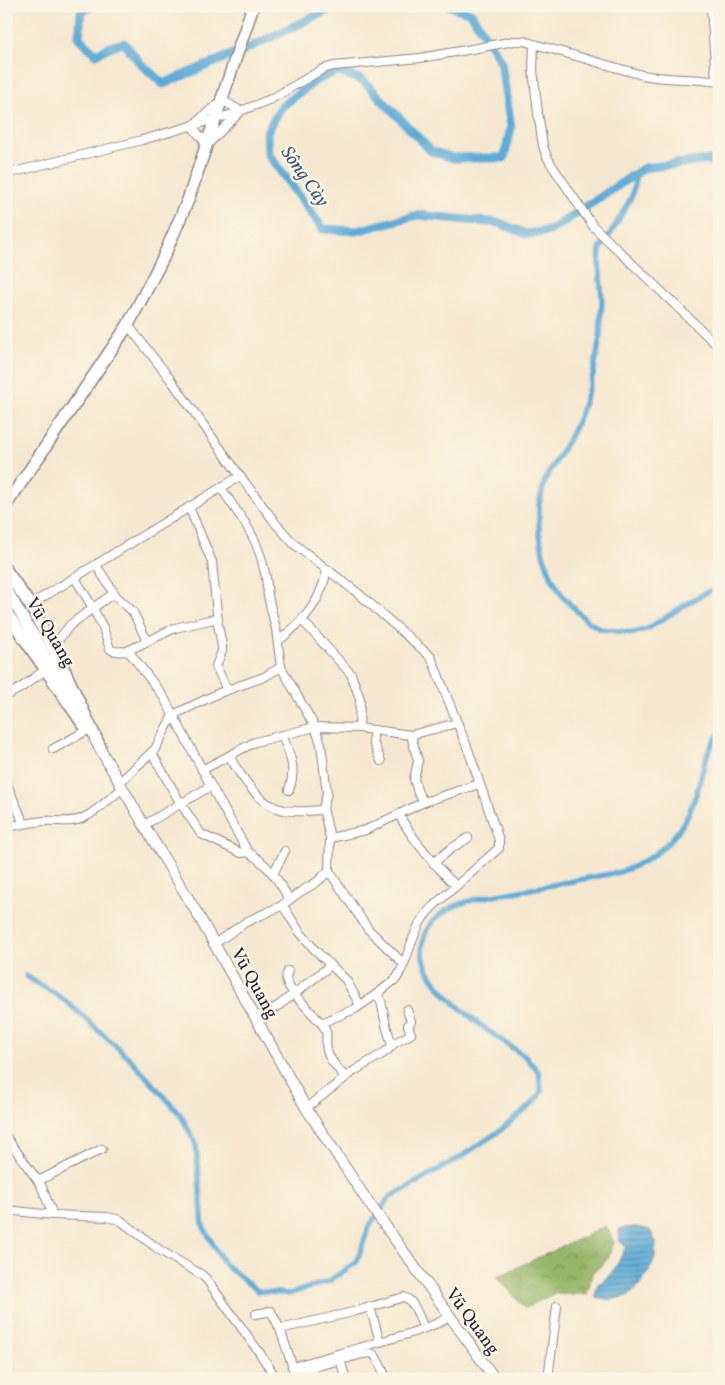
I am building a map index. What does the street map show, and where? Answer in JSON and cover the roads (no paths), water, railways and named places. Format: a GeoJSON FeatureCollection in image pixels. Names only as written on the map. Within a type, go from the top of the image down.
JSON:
{"type":"FeatureCollection","features":[{"type":"Feature","properties":{"kind":"highway"},"geometry":{"type":"LineString","coordinates":[[6,506],[128,325],[167,251],[188,200],[253,6]]}},
{"type":"Feature","properties":{"kind":"highway"},"geometry":{"type":"LineString","coordinates":[[6,570],[30,605],[52,646],[100,747]]}},
{"type":"Feature","properties":{"kind":"highway"},"geometry":{"type":"LineString","coordinates":[[6,612],[100,747]]}},
{"type":"Feature","properties":{"kind":"main road","name":"Vũ Quang"},"geometry":{"type":"LineString","coordinates":[[6,589],[214,944],[306,1108],[366,1200],[495,1379]]}},
{"type":"Feature","properties":{"kind":"street"},"geometry":{"type":"LineString","coordinates":[[6,174],[142,140],[241,111],[270,99],[316,73],[334,66],[472,50],[506,42],[524,41],[652,78],[694,79],[718,82],[711,6]]}},
{"type":"Feature","properties":{"kind":"street"},"geometry":{"type":"LineString","coordinates":[[534,44],[533,70],[543,146],[552,167],[589,221],[719,348]]}},
{"type":"Feature","properties":{"kind":"street"},"geometry":{"type":"LineString","coordinates":[[192,126],[222,100],[241,111]]}},
{"type":"Feature","properties":{"kind":"street"},"geometry":{"type":"LineString","coordinates":[[192,126],[207,145],[241,111]]}},
{"type":"Feature","properties":{"kind":"street"},"geometry":{"type":"LineString","coordinates":[[128,325],[290,540],[359,594],[430,655],[469,752],[499,840],[499,848],[428,912],[420,922],[397,978],[354,1009],[321,1023]]}},
{"type":"Feature","properties":{"kind":"street"},"geometry":{"type":"LineString","coordinates":[[30,605],[240,476]]}},
{"type":"Feature","properties":{"kind":"street"},"geometry":{"type":"LineString","coordinates":[[221,488],[245,522],[257,548],[266,577],[281,667],[320,739],[326,793],[324,810],[330,838],[328,871],[368,929],[404,964]]}},
{"type":"Feature","properties":{"kind":"street"},"geometry":{"type":"LineString","coordinates":[[188,507],[212,562],[222,646],[216,666],[227,690]]}},
{"type":"Feature","properties":{"kind":"street"},"geometry":{"type":"LineString","coordinates":[[96,565],[114,593],[133,612],[147,641]]}},
{"type":"Feature","properties":{"kind":"street"},"geometry":{"type":"LineString","coordinates":[[278,641],[302,620],[319,595],[328,570]]}},
{"type":"Feature","properties":{"kind":"street"},"geometry":{"type":"LineString","coordinates":[[75,578],[103,628],[110,649],[114,651],[127,651],[176,627],[218,618]]}},
{"type":"Feature","properties":{"kind":"street"},"geometry":{"type":"LineString","coordinates":[[52,646],[70,625],[114,593]]}},
{"type":"Feature","properties":{"kind":"street"},"geometry":{"type":"LineString","coordinates":[[302,620],[351,674],[360,699],[359,728]]}},
{"type":"Feature","properties":{"kind":"street"},"geometry":{"type":"LineString","coordinates":[[127,651],[158,689],[174,715],[210,786],[248,852],[273,874],[289,900]]}},
{"type":"Feature","properties":{"kind":"street"},"geometry":{"type":"LineString","coordinates":[[6,827],[47,820],[68,821],[82,819],[121,785],[152,753],[174,715],[227,690],[264,677],[281,667]]}},
{"type":"Feature","properties":{"kind":"street"},"geometry":{"type":"LineString","coordinates":[[6,696],[45,670]]}},
{"type":"Feature","properties":{"kind":"street"},"geometry":{"type":"LineString","coordinates":[[202,770],[254,742],[315,727],[359,728],[411,735],[456,723]]}},
{"type":"Feature","properties":{"kind":"street"},"geometry":{"type":"LineString","coordinates":[[53,749],[88,730]]}},
{"type":"Feature","properties":{"kind":"street"},"geometry":{"type":"LineString","coordinates":[[373,731],[373,742],[381,761]]}},
{"type":"Feature","properties":{"kind":"street"},"geometry":{"type":"LineString","coordinates":[[282,735],[292,766],[293,775],[289,790]]}},
{"type":"Feature","properties":{"kind":"street"},"geometry":{"type":"LineString","coordinates":[[411,735],[418,762],[414,779],[418,793],[424,802]]}},
{"type":"Feature","properties":{"kind":"street"},"geometry":{"type":"LineString","coordinates":[[152,753],[201,834],[241,853],[248,852]]}},
{"type":"Feature","properties":{"kind":"street"},"geometry":{"type":"LineString","coordinates":[[229,756],[246,783],[271,805],[286,811],[324,810]]}},
{"type":"Feature","properties":{"kind":"street"},"geometry":{"type":"LineString","coordinates":[[6,782],[24,824]]}},
{"type":"Feature","properties":{"kind":"street"},"geometry":{"type":"LineString","coordinates":[[330,838],[360,832],[424,802],[479,784]]}},
{"type":"Feature","properties":{"kind":"street"},"geometry":{"type":"LineString","coordinates":[[144,825],[210,786]]}},
{"type":"Feature","properties":{"kind":"street"},"geometry":{"type":"LineString","coordinates":[[399,815],[416,843],[456,886]]}},
{"type":"Feature","properties":{"kind":"street"},"geometry":{"type":"LineString","coordinates":[[433,862],[468,838]]}},
{"type":"Feature","properties":{"kind":"street"},"geometry":{"type":"LineString","coordinates":[[273,874],[285,851]]}},
{"type":"Feature","properties":{"kind":"street"},"geometry":{"type":"LineString","coordinates":[[214,944],[246,922],[281,906],[317,882],[328,871]]}},
{"type":"Feature","properties":{"kind":"street"},"geometry":{"type":"LineString","coordinates":[[281,906],[315,950],[346,980],[360,1005]]}},
{"type":"Feature","properties":{"kind":"street"},"geometry":{"type":"LineString","coordinates":[[256,1017],[278,1006],[330,965]]}},
{"type":"Feature","properties":{"kind":"street"},"geometry":{"type":"LineString","coordinates":[[288,971],[286,981],[294,994],[324,1026],[327,1033],[327,1051],[332,1061],[345,1077]]}},
{"type":"Feature","properties":{"kind":"street"},"geometry":{"type":"LineString","coordinates":[[377,994],[381,1001],[386,1025],[393,1044]]}},
{"type":"Feature","properties":{"kind":"street"},"geometry":{"type":"LineString","coordinates":[[306,1108],[345,1077],[411,1034],[408,1025],[411,1021],[407,1010]]}},
{"type":"Feature","properties":{"kind":"street"},"geometry":{"type":"LineString","coordinates":[[6,1137],[45,1192],[53,1215]]}},
{"type":"Feature","properties":{"kind":"street"},"geometry":{"type":"LineString","coordinates":[[38,1181],[102,1149]]}},
{"type":"Feature","properties":{"kind":"street"},"geometry":{"type":"LineString","coordinates":[[6,1210],[53,1215],[107,1217],[120,1220],[161,1250],[202,1275],[279,1379],[294,1370],[424,1328],[450,1316]]}},
{"type":"Feature","properties":{"kind":"street"},"geometry":{"type":"LineString","coordinates":[[280,1329],[404,1297],[412,1304],[424,1328]]}},
{"type":"Feature","properties":{"kind":"street"},"geometry":{"type":"LineString","coordinates":[[548,1379],[557,1306]]}},
{"type":"Feature","properties":{"kind":"street"},"geometry":{"type":"LineString","coordinates":[[370,1307],[380,1342]]}},
{"type":"Feature","properties":{"kind":"street"},"geometry":{"type":"LineString","coordinates":[[256,1314],[271,1311],[280,1329],[294,1370]]}},
{"type":"Feature","properties":{"kind":"street"},"geometry":{"type":"LineString","coordinates":[[294,1370],[372,1353],[382,1365],[387,1379]]}},
{"type":"Feature","properties":{"kind":"street"},"geometry":{"type":"LineString","coordinates":[[340,1360],[346,1379]]}},
{"type":"Feature","properties":{"kind":"water"},"geometry":{"type":"Polygon","coordinates":[[[635,1227],[650,1230],[656,1243],[655,1257],[649,1271],[630,1295],[611,1300],[595,1297],[598,1284],[611,1273],[626,1246],[619,1241],[619,1229],[635,1227]]]}},
{"type":"Feature","properties":{"kind":"waterway","name":"Sông Cày"},"geometry":{"type":"LineString","coordinates":[[92,6],[81,12],[79,38],[96,54],[109,47],[124,43],[141,64],[163,84],[255,45],[336,6]]}},
{"type":"Feature","properties":{"kind":"waterway","name":"Sông Cày"},"geometry":{"type":"LineString","coordinates":[[449,6],[471,13],[501,62],[511,128],[504,158],[453,158],[431,151],[364,81],[337,71],[315,81],[281,107],[267,132],[268,154],[323,229],[357,231],[417,215],[499,223],[526,234],[550,231],[644,168],[709,160],[719,165]]}},
{"type":"Feature","properties":{"kind":"waterway"},"geometry":{"type":"LineString","coordinates":[[636,174],[632,196],[600,249],[599,264],[602,299],[600,337],[593,375],[572,433],[545,480],[539,504],[539,531],[543,554],[552,578],[563,597],[587,621],[601,629],[634,633],[649,628],[707,592],[719,588]]}},
{"type":"Feature","properties":{"kind":"waterway"},"geometry":{"type":"LineString","coordinates":[[26,976],[66,1001],[129,1058],[180,1114],[196,1144],[203,1226],[224,1264],[258,1291],[289,1294],[329,1281],[357,1262],[369,1226],[389,1198],[459,1158],[501,1130],[537,1099],[541,1091],[539,1073],[526,1057],[480,1025],[448,996],[435,981],[426,966],[422,951],[424,936],[431,923],[445,911],[465,902],[620,872],[650,858],[672,838],[689,813],[709,751],[719,735]]}}]}
